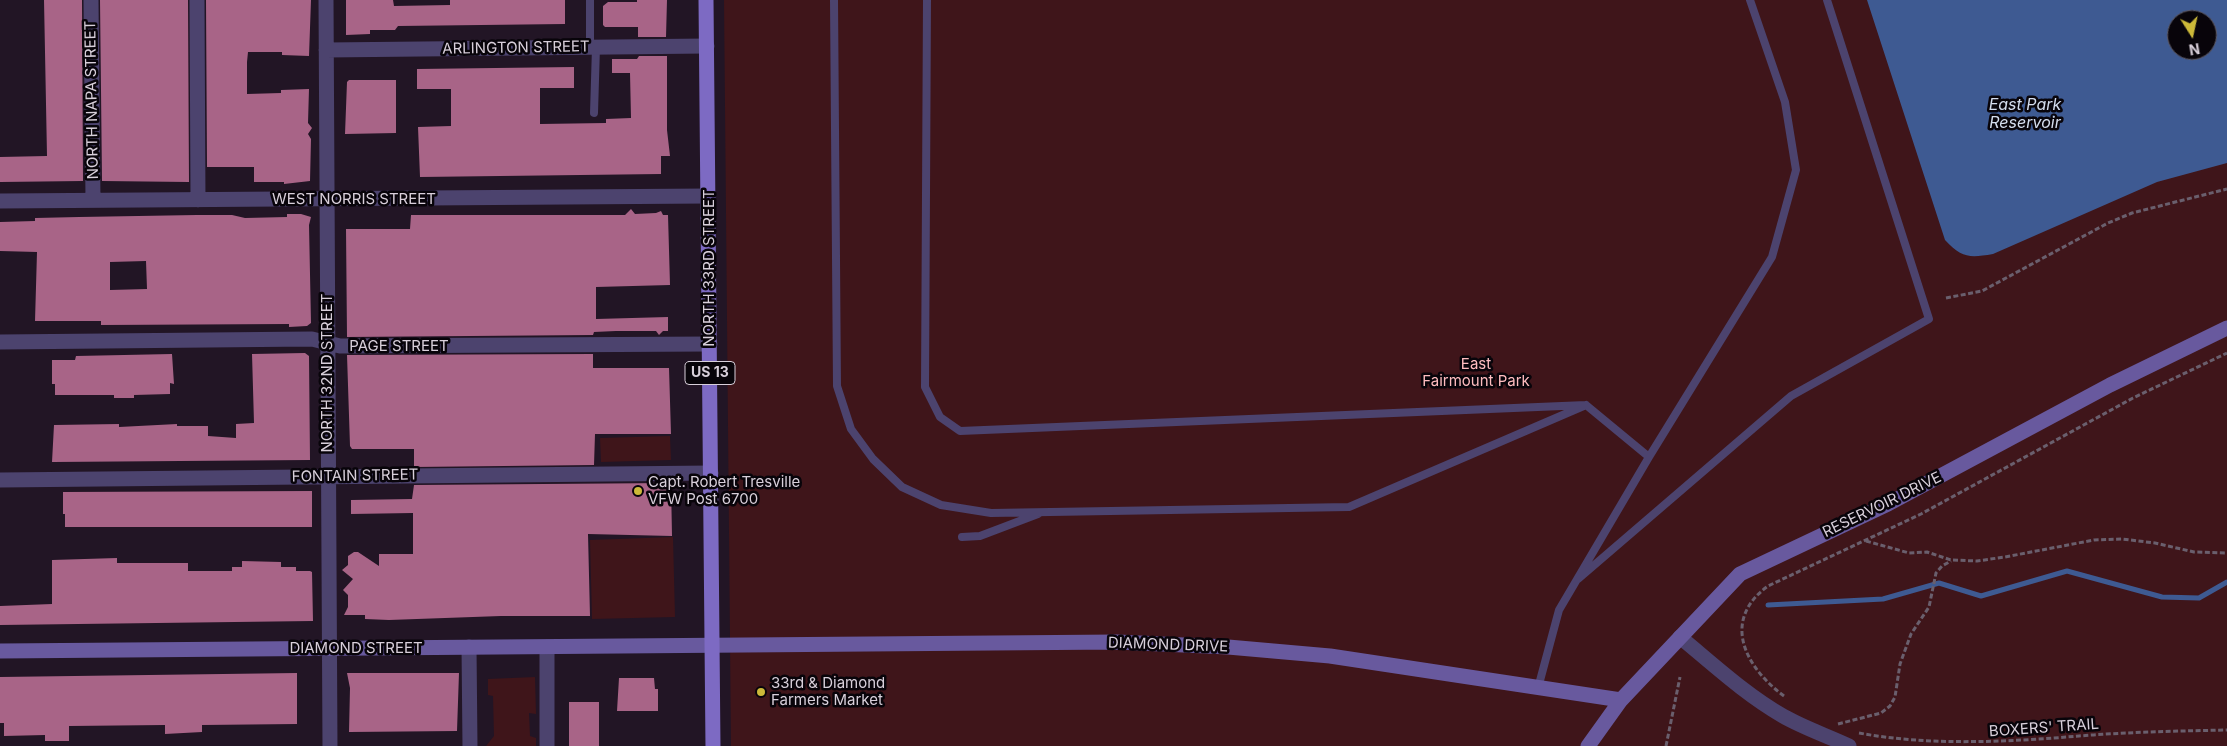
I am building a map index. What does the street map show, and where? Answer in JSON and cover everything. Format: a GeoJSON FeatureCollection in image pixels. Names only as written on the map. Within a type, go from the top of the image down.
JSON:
{"type":"FeatureCollection","features":[{"type":"Feature","properties":{"kind":"main road","name":"NORTH 33RD STREET"},"geometry":{"type":"LineString","coordinates":[[706,0],[713,746]]}},
{"type":"Feature","properties":{"kind":"street","name":"NORTH NAPA STREET"},"geometry":{"type":"LineString","coordinates":[[91,0],[93,200]]}},
{"type":"Feature","properties":{"kind":"street"},"geometry":{"type":"LineString","coordinates":[[197,0],[198,200]]}},
{"type":"Feature","properties":{"kind":"street","name":"NORTH 32ND STREET"},"geometry":{"type":"LineString","coordinates":[[326,0],[330,746]]}},
{"type":"Feature","properties":{"kind":"street","name":"ARLINGTON STREET"},"geometry":{"type":"LineString","coordinates":[[326,50],[707,46]]}},
{"type":"Feature","properties":{"kind":"street","name":"WEST NORRIS STREET"},"geometry":{"type":"LineString","coordinates":[[0,201],[708,196]]}},
{"type":"Feature","properties":{"kind":"street","name":"RESERVOIR DRIVE"},"geometry":{"type":"LineString","coordinates":[[1588,746],[1621,700],[1740,574],[1888,504],[2118,381],[2227,328]]}},
{"type":"Feature","properties":{"kind":"street","name":"PAGE STREET"},"geometry":{"type":"LineString","coordinates":[[0,342],[312,339],[340,346],[710,344]]}},
{"type":"Feature","properties":{"kind":"street","name":"FONTAIN STREET"},"geometry":{"type":"LineString","coordinates":[[0,480],[711,473]]}},
{"type":"Feature","properties":{"kind":"street"},"geometry":{"type":"LineString","coordinates":[[1680,636],[1719,672],[1751,696],[1785,717],[1849,746]]}},
{"type":"Feature","properties":{"kind":"street","name":"DIAMOND DRIVE"},"geometry":{"type":"LineString","coordinates":[[712,645],[1052,642],[1175,644],[1330,656],[1621,700]]}},
{"type":"Feature","properties":{"kind":"street","name":"DIAMOND STREET"},"geometry":{"type":"LineString","coordinates":[[0,651],[712,645]]}},
{"type":"Feature","properties":{"kind":"street"},"geometry":{"type":"LineString","coordinates":[[547,646],[547,746]]}},
{"type":"Feature","properties":{"kind":"street"},"geometry":{"type":"LineString","coordinates":[[469,647],[470,746]]}},
{"type":"Feature","properties":{"kind":"lane"},"geometry":{"type":"LineString","coordinates":[[590,0],[594,113]]}},
{"type":"Feature","properties":{"kind":"lane"},"geometry":{"type":"LineString","coordinates":[[834,0],[837,386],[851,429],[873,459],[902,487],[941,505],[991,512],[1349,507],[1586,405]]}},
{"type":"Feature","properties":{"kind":"lane"},"geometry":{"type":"LineString","coordinates":[[927,0],[925,387],[940,417],[960,431],[1586,405],[1649,457]]}},
{"type":"Feature","properties":{"kind":"lane"},"geometry":{"type":"LineString","coordinates":[[1538,688],[1559,610],[1649,457],[1772,257],[1796,170],[1785,102],[1750,0]]}},
{"type":"Feature","properties":{"kind":"lane"},"geometry":{"type":"LineString","coordinates":[[1578,579],[1792,396],[1929,319],[1827,0]]}},
{"type":"Feature","properties":{"kind":"lane"},"geometry":{"type":"LineString","coordinates":[[962,537],[980,536],[1045,512]]}},
{"type":"Feature","properties":{"kind":"path"},"geometry":{"type":"LineString","coordinates":[[1946,298],[1982,291],[2108,223],[2132,213],[2227,189]]}},
{"type":"Feature","properties":{"kind":"path"},"geometry":{"type":"LineString","coordinates":[[1787,698],[1761,677],[1749,658],[1743,634],[1746,612],[1757,594],[1768,586],[1866,541],[1956,496],[2133,398],[2227,353]]}},
{"type":"Feature","properties":{"kind":"path"},"geometry":{"type":"LineString","coordinates":[[1866,541],[1909,553],[1927,552],[1951,560],[2005,557],[2094,540],[2122,539],[2155,543],[2194,552],[2227,553]]}},
{"type":"Feature","properties":{"kind":"path"},"geometry":{"type":"LineString","coordinates":[[1836,724],[1881,713],[1890,706],[1895,696],[1900,664],[1910,634],[1929,607],[1933,582],[1942,566],[1951,560]]}},
{"type":"Feature","properties":{"kind":"path"},"geometry":{"type":"LineString","coordinates":[[1666,746],[1680,677]]}},
{"type":"Feature","properties":{"kind":"path"},"geometry":{"type":"LineString","coordinates":[[1829,721],[1844,728]]}},
{"type":"Feature","properties":{"kind":"path","name":"BOXERS' TRAIL"},"geometry":{"type":"LineString","coordinates":[[1852,730],[1897,742],[1963,745],[2128,732],[2227,730]]}},
{"type":"Feature","properties":{"kind":"green space","name":"East Fairmount Park"},"geometry":{"type":"Polygon","coordinates":[[[724,0],[2227,0],[2227,746],[731,746],[724,0]]]}},
{"type":"Feature","properties":{"kind":"green space"},"geometry":{"type":"Polygon","coordinates":[[[670,436],[671,460],[601,462],[600,438],[670,436]]]}},
{"type":"Feature","properties":{"kind":"green space"},"geometry":{"type":"Polygon","coordinates":[[[673,537],[675,617],[592,619],[590,540],[673,537]]]}},
{"type":"Feature","properties":{"kind":"green space"},"geometry":{"type":"Polygon","coordinates":[[[535,677],[536,714],[529,713],[530,736],[536,738],[536,746],[486,746],[494,736],[493,696],[488,695],[488,679],[535,677]]]}},
{"type":"Feature","properties":{"kind":"water","name":"East Park Reservoir"},"geometry":{"type":"Polygon","coordinates":[[[1867,0],[2227,0],[2227,163],[2157,182],[1993,254],[1972,256],[1956,250],[1945,240],[1867,0]]]}},
{"type":"Feature","properties":{"kind":"building"},"geometry":{"type":"Polygon","coordinates":[[[44,0],[82,0],[83,181],[0,182],[0,157],[47,156],[44,0]]]}},
{"type":"Feature","properties":{"kind":"building"},"geometry":{"type":"Polygon","coordinates":[[[100,0],[188,0],[189,182],[102,181],[100,0]]]}},
{"type":"Feature","properties":{"kind":"building"},"geometry":{"type":"Polygon","coordinates":[[[206,0],[311,0],[309,56],[282,55],[282,52],[248,52],[247,62],[247,94],[281,93],[281,90],[309,89],[308,123],[312,128],[308,134],[311,139],[310,181],[284,184],[284,182],[254,182],[254,167],[207,167],[206,0]]]}},
{"type":"Feature","properties":{"kind":"building"},"geometry":{"type":"Polygon","coordinates":[[[346,0],[393,0],[394,6],[450,5],[450,0],[565,0],[565,24],[398,26],[395,30],[370,30],[370,34],[346,35],[346,0]]]}},
{"type":"Feature","properties":{"kind":"building"},"geometry":{"type":"Polygon","coordinates":[[[637,0],[667,0],[666,37],[638,37],[638,27],[605,27],[603,25],[603,6],[608,2],[637,2],[637,0]]]}},
{"type":"Feature","properties":{"kind":"building"},"geometry":{"type":"Polygon","coordinates":[[[639,56],[667,56],[667,130],[670,156],[661,156],[661,174],[420,177],[418,127],[451,126],[451,89],[417,89],[417,69],[574,67],[574,88],[540,88],[540,124],[606,123],[606,119],[631,118],[630,73],[612,73],[612,59],[637,59],[639,56]]]}},
{"type":"Feature","properties":{"kind":"building"},"geometry":{"type":"Polygon","coordinates":[[[349,80],[396,80],[396,133],[345,134],[347,82],[349,80]]]}},
{"type":"Feature","properties":{"kind":"building"},"geometry":{"type":"Polygon","coordinates":[[[631,209],[635,214],[661,211],[663,215],[668,215],[670,285],[596,287],[596,319],[668,317],[668,331],[663,331],[659,335],[656,331],[616,331],[594,332],[593,335],[347,337],[346,229],[410,229],[411,215],[625,215],[631,209]]]}},
{"type":"Feature","properties":{"kind":"building"},"geometry":{"type":"Polygon","coordinates":[[[287,214],[301,214],[311,217],[309,225],[311,323],[307,326],[289,327],[289,324],[101,325],[101,321],[35,321],[37,252],[0,251],[0,222],[35,221],[35,218],[79,217],[232,215],[245,218],[287,217],[287,214]],[[146,261],[110,262],[110,290],[147,289],[146,261]]]}},
{"type":"Feature","properties":{"kind":"building"},"geometry":{"type":"Polygon","coordinates":[[[305,353],[309,356],[310,460],[52,462],[54,425],[119,424],[119,427],[177,424],[177,426],[208,426],[208,436],[236,438],[236,424],[254,423],[252,354],[305,353]]]}},
{"type":"Feature","properties":{"kind":"building"},"geometry":{"type":"Polygon","coordinates":[[[172,354],[174,384],[170,383],[170,394],[134,395],[134,398],[114,398],[114,395],[55,395],[55,384],[52,384],[52,360],[75,360],[76,356],[172,354]]]}},
{"type":"Feature","properties":{"kind":"building"},"geometry":{"type":"Polygon","coordinates":[[[593,354],[593,368],[669,368],[671,434],[595,434],[594,465],[414,467],[414,449],[352,449],[350,446],[347,355],[593,354]]]}},
{"type":"Feature","properties":{"kind":"building"},"geometry":{"type":"Polygon","coordinates":[[[671,483],[672,536],[588,534],[590,616],[501,616],[389,620],[365,619],[365,615],[344,615],[348,607],[348,595],[343,590],[353,579],[342,570],[348,565],[348,556],[358,552],[379,566],[379,554],[413,554],[413,513],[351,514],[351,500],[412,499],[414,485],[671,483]]]}},
{"type":"Feature","properties":{"kind":"building"},"geometry":{"type":"Polygon","coordinates":[[[312,491],[312,527],[65,527],[65,514],[63,514],[63,492],[312,491]]]}},
{"type":"Feature","properties":{"kind":"building"},"geometry":{"type":"Polygon","coordinates":[[[117,558],[117,563],[188,563],[188,571],[232,571],[232,567],[242,567],[242,561],[281,562],[281,567],[296,567],[296,571],[310,571],[312,572],[313,621],[0,625],[0,606],[52,604],[52,560],[117,558]]]}},
{"type":"Feature","properties":{"kind":"building"},"geometry":{"type":"Polygon","coordinates":[[[297,673],[297,724],[202,725],[202,732],[165,734],[165,725],[69,726],[69,741],[45,741],[45,735],[4,736],[4,723],[0,723],[0,677],[297,673]]]}},
{"type":"Feature","properties":{"kind":"building"},"geometry":{"type":"Polygon","coordinates":[[[347,673],[459,673],[457,731],[349,732],[350,688],[347,673]]]}},
{"type":"Feature","properties":{"kind":"building"},"geometry":{"type":"Polygon","coordinates":[[[619,678],[654,678],[655,689],[658,689],[658,711],[617,711],[619,678]]]}},
{"type":"Feature","properties":{"kind":"building"},"geometry":{"type":"Polygon","coordinates":[[[569,702],[599,702],[599,746],[569,746],[569,702]]]}},
{"type":"Feature","properties":{"kind":"waterway"},"geometry":{"type":"LineString","coordinates":[[1768,605],[1883,599],[1939,583],[1981,596],[2067,571],[2162,597],[2199,598],[2227,582]]}},
{"type":"Feature","properties":{"kind":"place","name":"Capt. Robert Tresville VFW Post 6700"},"geometry":{"type":"Point","coordinates":[638,491]}},
{"type":"Feature","properties":{"kind":"place","name":"33rd & Diamond Farmers Market"},"geometry":{"type":"Point","coordinates":[761,692]}}]}
